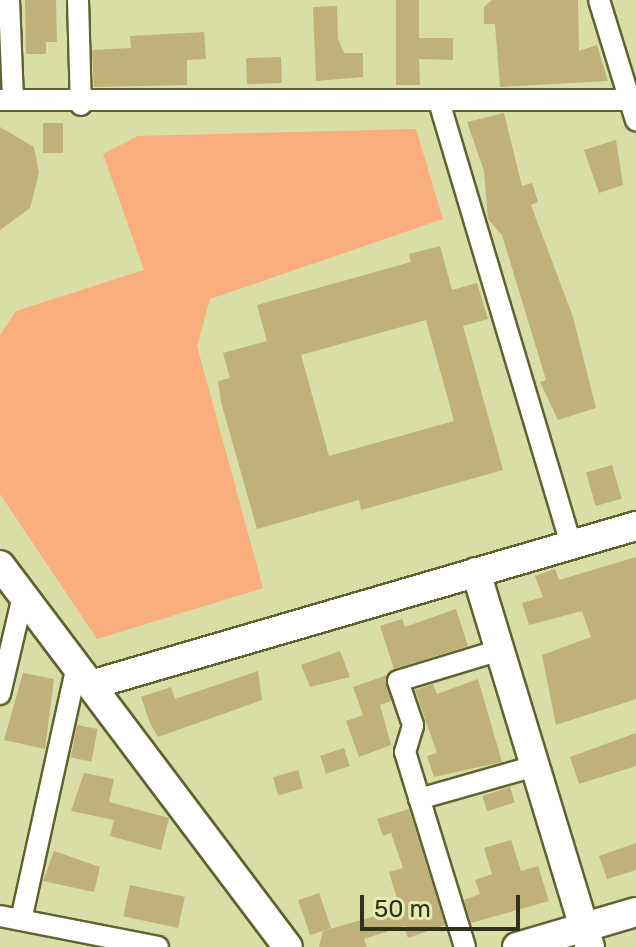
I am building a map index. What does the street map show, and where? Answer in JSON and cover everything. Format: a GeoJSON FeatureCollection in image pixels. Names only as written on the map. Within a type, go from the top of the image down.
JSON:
{"type":"FeatureCollection","features":[{"type":"Feature","properties":{"kind":"street"},"geometry":{"type":"LineString","coordinates":[[9,0],[6,100],[81,105],[440,105],[629,100]]}},
{"type":"Feature","properties":{"kind":"street"},"geometry":{"type":"LineString","coordinates":[[78,0],[81,105]]}},
{"type":"Feature","properties":{"kind":"street"},"geometry":{"type":"LineString","coordinates":[[599,0],[636,120]]}},
{"type":"Feature","properties":{"kind":"street"},"geometry":{"type":"LineString","coordinates":[[440,105],[571,545]]}},
{"type":"Feature","properties":{"kind":"street"},"geometry":{"type":"LineString","coordinates":[[86,674],[476,572],[636,526]]}},
{"type":"Feature","properties":{"kind":"street"},"geometry":{"type":"LineString","coordinates":[[0,565],[86,674],[288,947]]}},
{"type":"Feature","properties":{"kind":"street"},"geometry":{"type":"LineString","coordinates":[[476,572],[587,937]]}},
{"type":"Feature","properties":{"kind":"street"},"geometry":{"type":"LineString","coordinates":[[0,694],[23,596]]}},
{"type":"Feature","properties":{"kind":"street"},"geometry":{"type":"LineString","coordinates":[[465,947],[405,752],[413,725],[398,681],[500,650]]}},
{"type":"Feature","properties":{"kind":"street"},"geometry":{"type":"LineString","coordinates":[[86,674],[10,918],[158,947]]}},
{"type":"Feature","properties":{"kind":"street"},"geometry":{"type":"LineString","coordinates":[[419,799],[535,766]]}},
{"type":"Feature","properties":{"kind":"street"},"geometry":{"type":"LineString","coordinates":[[517,947],[587,937],[636,912]]}},
{"type":"Feature","properties":{"kind":"shaded area"},"geometry":{"type":"Polygon","coordinates":[[[416,129],[443,219],[210,299],[197,346],[263,588],[97,639],[0,494],[0,335],[16,311],[144,270],[103,154],[138,136],[416,129]]]}},
{"type":"Feature","properties":{"kind":"building"},"geometry":{"type":"Polygon","coordinates":[[[25,0],[56,0],[57,42],[46,42],[46,54],[26,54],[25,0]]]}},
{"type":"Feature","properties":{"kind":"building"},"geometry":{"type":"Polygon","coordinates":[[[396,0],[419,0],[419,38],[453,38],[453,60],[419,59],[420,85],[396,85],[396,0]]]}},
{"type":"Feature","properties":{"kind":"building"},"geometry":{"type":"Polygon","coordinates":[[[492,0],[578,0],[579,51],[597,45],[608,81],[500,87],[495,24],[484,24],[484,7],[492,0]]]}},
{"type":"Feature","properties":{"kind":"building"},"geometry":{"type":"Polygon","coordinates":[[[337,6],[338,39],[344,53],[363,53],[363,77],[316,81],[313,7],[337,6]]]}},
{"type":"Feature","properties":{"kind":"building"},"geometry":{"type":"Polygon","coordinates":[[[204,32],[206,59],[187,60],[187,85],[94,87],[92,50],[131,48],[130,36],[204,32]]]}},
{"type":"Feature","properties":{"kind":"building"},"geometry":{"type":"Polygon","coordinates":[[[281,57],[282,83],[247,84],[246,58],[281,57]]]}},
{"type":"Feature","properties":{"kind":"building"},"geometry":{"type":"Polygon","coordinates":[[[504,113],[522,186],[532,183],[538,202],[531,205],[573,317],[596,408],[558,420],[540,382],[546,380],[502,235],[488,219],[484,171],[467,122],[504,113]]]}},
{"type":"Feature","properties":{"kind":"building"},"geometry":{"type":"Polygon","coordinates":[[[43,123],[63,123],[63,153],[43,153],[43,123]]]}},
{"type":"Feature","properties":{"kind":"building"},"geometry":{"type":"Polygon","coordinates":[[[0,127],[34,147],[39,173],[30,208],[0,230],[0,127]]]}},
{"type":"Feature","properties":{"kind":"building"},"geometry":{"type":"Polygon","coordinates":[[[616,140],[623,185],[599,193],[584,150],[616,140]]]}},
{"type":"Feature","properties":{"kind":"building"},"geometry":{"type":"Polygon","coordinates":[[[440,246],[452,290],[477,283],[488,319],[463,326],[503,470],[361,510],[359,500],[257,529],[221,402],[218,381],[230,378],[223,353],[267,341],[257,305],[411,262],[409,254],[440,246]],[[426,320],[301,355],[329,456],[454,421],[426,320]]]}},
{"type":"Feature","properties":{"kind":"building"},"geometry":{"type":"Polygon","coordinates":[[[612,465],[622,499],[596,506],[586,472],[612,465]]]}},
{"type":"Feature","properties":{"kind":"building"},"geometry":{"type":"Polygon","coordinates":[[[636,557],[636,699],[556,725],[542,655],[591,637],[582,611],[529,625],[522,603],[543,597],[535,576],[555,569],[559,580],[636,557]]]}},
{"type":"Feature","properties":{"kind":"building"},"geometry":{"type":"Polygon","coordinates":[[[456,609],[468,646],[394,669],[380,626],[402,619],[405,627],[456,609]]]}},
{"type":"Feature","properties":{"kind":"building"},"geometry":{"type":"Polygon","coordinates":[[[340,651],[350,677],[310,687],[301,665],[340,651]]]}},
{"type":"Feature","properties":{"kind":"building"},"geometry":{"type":"Polygon","coordinates":[[[258,671],[262,700],[158,737],[150,723],[141,697],[171,687],[175,699],[258,671]]]}},
{"type":"Feature","properties":{"kind":"building"},"geometry":{"type":"Polygon","coordinates":[[[23,673],[54,679],[45,749],[4,740],[23,673]]]}},
{"type":"Feature","properties":{"kind":"building"},"geometry":{"type":"Polygon","coordinates":[[[387,675],[391,701],[380,705],[391,745],[359,757],[346,721],[363,715],[353,687],[387,675]]]}},
{"type":"Feature","properties":{"kind":"building"},"geometry":{"type":"Polygon","coordinates":[[[478,679],[502,762],[434,777],[427,756],[437,753],[415,690],[433,684],[437,694],[478,679]]]}},
{"type":"Feature","properties":{"kind":"building"},"geometry":{"type":"Polygon","coordinates":[[[77,725],[98,729],[91,761],[71,757],[77,725]]]}},
{"type":"Feature","properties":{"kind":"building"},"geometry":{"type":"Polygon","coordinates":[[[636,733],[636,766],[579,784],[570,757],[636,733]]]}},
{"type":"Feature","properties":{"kind":"building"},"geometry":{"type":"Polygon","coordinates":[[[344,748],[350,766],[326,774],[320,756],[344,748]]]}},
{"type":"Feature","properties":{"kind":"building"},"geometry":{"type":"Polygon","coordinates":[[[298,770],[303,788],[278,795],[273,777],[298,770]]]}},
{"type":"Feature","properties":{"kind":"building"},"geometry":{"type":"Polygon","coordinates":[[[84,773],[114,779],[109,802],[169,818],[161,850],[110,836],[114,820],[71,811],[84,773]]]}},
{"type":"Feature","properties":{"kind":"building"},"geometry":{"type":"Polygon","coordinates":[[[510,787],[515,802],[487,811],[482,796],[510,787]]]}},
{"type":"Feature","properties":{"kind":"building"},"geometry":{"type":"Polygon","coordinates":[[[409,809],[445,925],[408,938],[404,926],[364,939],[367,947],[319,947],[323,931],[400,909],[389,872],[403,868],[391,833],[383,836],[377,819],[409,809]]]}},
{"type":"Feature","properties":{"kind":"building"},"geometry":{"type":"Polygon","coordinates":[[[511,840],[521,871],[538,866],[549,901],[471,923],[464,900],[480,894],[475,880],[492,874],[484,848],[511,840]]]}},
{"type":"Feature","properties":{"kind":"building"},"geometry":{"type":"Polygon","coordinates":[[[636,843],[636,870],[607,879],[599,856],[636,843]]]}},
{"type":"Feature","properties":{"kind":"building"},"geometry":{"type":"Polygon","coordinates":[[[54,851],[100,867],[94,892],[43,881],[54,851]]]}},
{"type":"Feature","properties":{"kind":"building"},"geometry":{"type":"Polygon","coordinates":[[[130,885],[185,897],[178,928],[123,916],[130,885]]]}},
{"type":"Feature","properties":{"kind":"building"},"geometry":{"type":"Polygon","coordinates":[[[319,893],[331,928],[310,935],[298,900],[319,893]]]}}]}
